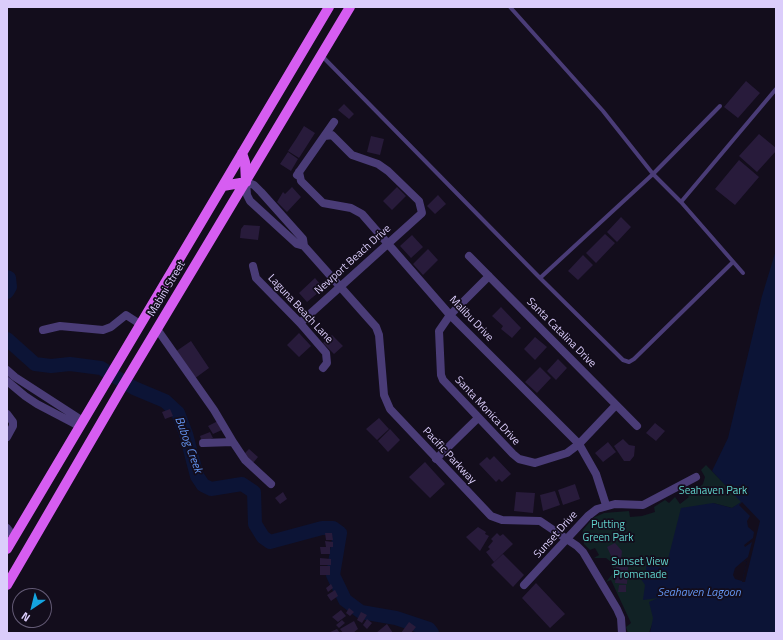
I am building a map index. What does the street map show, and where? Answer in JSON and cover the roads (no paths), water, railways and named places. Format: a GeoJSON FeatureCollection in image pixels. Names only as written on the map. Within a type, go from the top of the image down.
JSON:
{"type":"FeatureCollection","features":[{"type":"Feature","properties":{"kind":"main road","name":"Mabini Street"},"geometry":{"type":"LineString","coordinates":[[7,549],[329,7]]}},
{"type":"Feature","properties":{"kind":"main road","name":"Mabini Street"},"geometry":{"type":"LineString","coordinates":[[7,585],[121,389],[350,7]]}},
{"type":"Feature","properties":{"kind":"main road"},"geometry":{"type":"LineString","coordinates":[[223,186],[246,182],[245,162],[242,153]]}},
{"type":"Feature","properties":{"kind":"street"},"geometry":{"type":"LineString","coordinates":[[325,136],[334,122]]}},
{"type":"Feature","properties":{"kind":"street","name":"Newport Beach Drive"},"geometry":{"type":"LineString","coordinates":[[300,323],[422,213],[419,201],[388,171],[378,164],[352,155],[332,135],[325,136]]}},
{"type":"Feature","properties":{"kind":"street","name":"Malibu Drive"},"geometry":{"type":"LineString","coordinates":[[325,136],[297,176],[323,203],[357,210],[388,243],[450,315],[579,444],[596,474],[606,506]]}},
{"type":"Feature","properties":{"kind":"street","name":"Pacific Parkway"},"geometry":{"type":"LineString","coordinates":[[304,246],[303,239],[254,185],[246,182],[247,195],[250,201],[297,244],[304,246],[341,286],[378,330],[386,402],[395,416],[491,516],[502,520],[540,521],[568,539],[583,552],[617,609],[621,618],[622,633]]}},
{"type":"Feature","properties":{"kind":"street"},"geometry":{"type":"LineString","coordinates":[[264,213],[272,205]]}},
{"type":"Feature","properties":{"kind":"street","name":"Santa Catalina Drive"},"geometry":{"type":"LineString","coordinates":[[469,256],[637,426]]}},
{"type":"Feature","properties":{"kind":"street","name":"Laguna Beach Lane"},"geometry":{"type":"LineString","coordinates":[[253,266],[256,278],[300,323],[326,353],[326,363],[323,368]]}},
{"type":"Feature","properties":{"kind":"street","name":"Santa Monica Drive"},"geometry":{"type":"LineString","coordinates":[[489,276],[450,315],[440,331],[441,375],[443,380],[513,454],[519,460],[535,463],[567,453],[579,444],[616,405]]}},
{"type":"Feature","properties":{"kind":"street"},"geometry":{"type":"LineString","coordinates":[[43,330],[60,326],[103,330],[111,327],[126,315],[140,324]]}},
{"type":"Feature","properties":{"kind":"street"},"geometry":{"type":"LineString","coordinates":[[157,329],[196,386],[209,402],[244,460],[271,484]]}},
{"type":"Feature","properties":{"kind":"street"},"geometry":{"type":"LineString","coordinates":[[7,370],[15,377],[63,406],[81,424]]}},
{"type":"Feature","properties":{"kind":"street"},"geometry":{"type":"LineString","coordinates":[[7,381],[31,400],[81,424]]}},
{"type":"Feature","properties":{"kind":"street"},"geometry":{"type":"LineString","coordinates":[[7,414],[13,422],[13,426],[7,437]]}},
{"type":"Feature","properties":{"kind":"street"},"geometry":{"type":"LineString","coordinates":[[436,459],[478,418]]}},
{"type":"Feature","properties":{"kind":"street"},"geometry":{"type":"LineString","coordinates":[[203,444],[233,442]]}},
{"type":"Feature","properties":{"kind":"street","name":"Sunset Drive"},"geometry":{"type":"LineString","coordinates":[[524,585],[588,516],[606,506],[643,504],[696,477]]}},
{"type":"Feature","properties":{"kind":"street"},"geometry":{"type":"LineString","coordinates":[[7,528],[14,537]]}},
{"type":"Feature","properties":{"kind":"lane"},"geometry":{"type":"LineString","coordinates":[[510,7],[603,111],[653,174],[681,202],[743,273]]}},
{"type":"Feature","properties":{"kind":"lane"},"geometry":{"type":"LineString","coordinates":[[322,55],[540,278],[623,360],[629,362],[634,359],[733,262]]}},
{"type":"Feature","properties":{"kind":"lane"},"geometry":{"type":"LineString","coordinates":[[681,202],[776,90]]}},
{"type":"Feature","properties":{"kind":"lane"},"geometry":{"type":"LineString","coordinates":[[540,278],[653,174],[720,106]]}},
{"type":"Feature","properties":{"kind":"water","name":"Seahaven Lagoon"},"geometry":{"type":"Polygon","coordinates":[[[776,250],[776,633],[650,633],[653,618],[649,602],[658,598],[643,600],[645,585],[641,579],[646,575],[646,566],[666,567],[681,508],[713,503],[732,508],[741,502],[712,471],[728,438],[762,296],[776,250]],[[747,561],[742,562],[735,568],[733,575],[735,579],[742,581],[747,561]]]}},
{"type":"Feature","properties":{"kind":"waterway","name":"Bubog Creek"},"geometry":{"type":"LineString","coordinates":[[7,277],[9,278],[10,287],[7,292]]}},
{"type":"Feature","properties":{"kind":"waterway","name":"Bubog Creek"},"geometry":{"type":"LineString","coordinates":[[7,339],[35,364],[51,366],[70,364],[101,368],[134,388],[165,401],[178,413],[186,434],[197,476],[203,485],[211,489],[242,484],[254,492],[255,524],[263,537],[270,542],[322,528],[333,528],[340,533],[333,575],[345,600],[361,612],[396,618],[429,629],[432,633]]}},
{"type":"Feature","properties":{"kind":"park label","name":"Seahaven Park"},"geometry":{"type":"Point","coordinates":[713,491]}},
{"type":"Feature","properties":{"kind":"park label","name":"Putting Green Park"},"geometry":{"type":"Point","coordinates":[608,531]}},
{"type":"Feature","properties":{"kind":"park label","name":"Sunset View Promenade"},"geometry":{"type":"Point","coordinates":[640,568]}}]}
